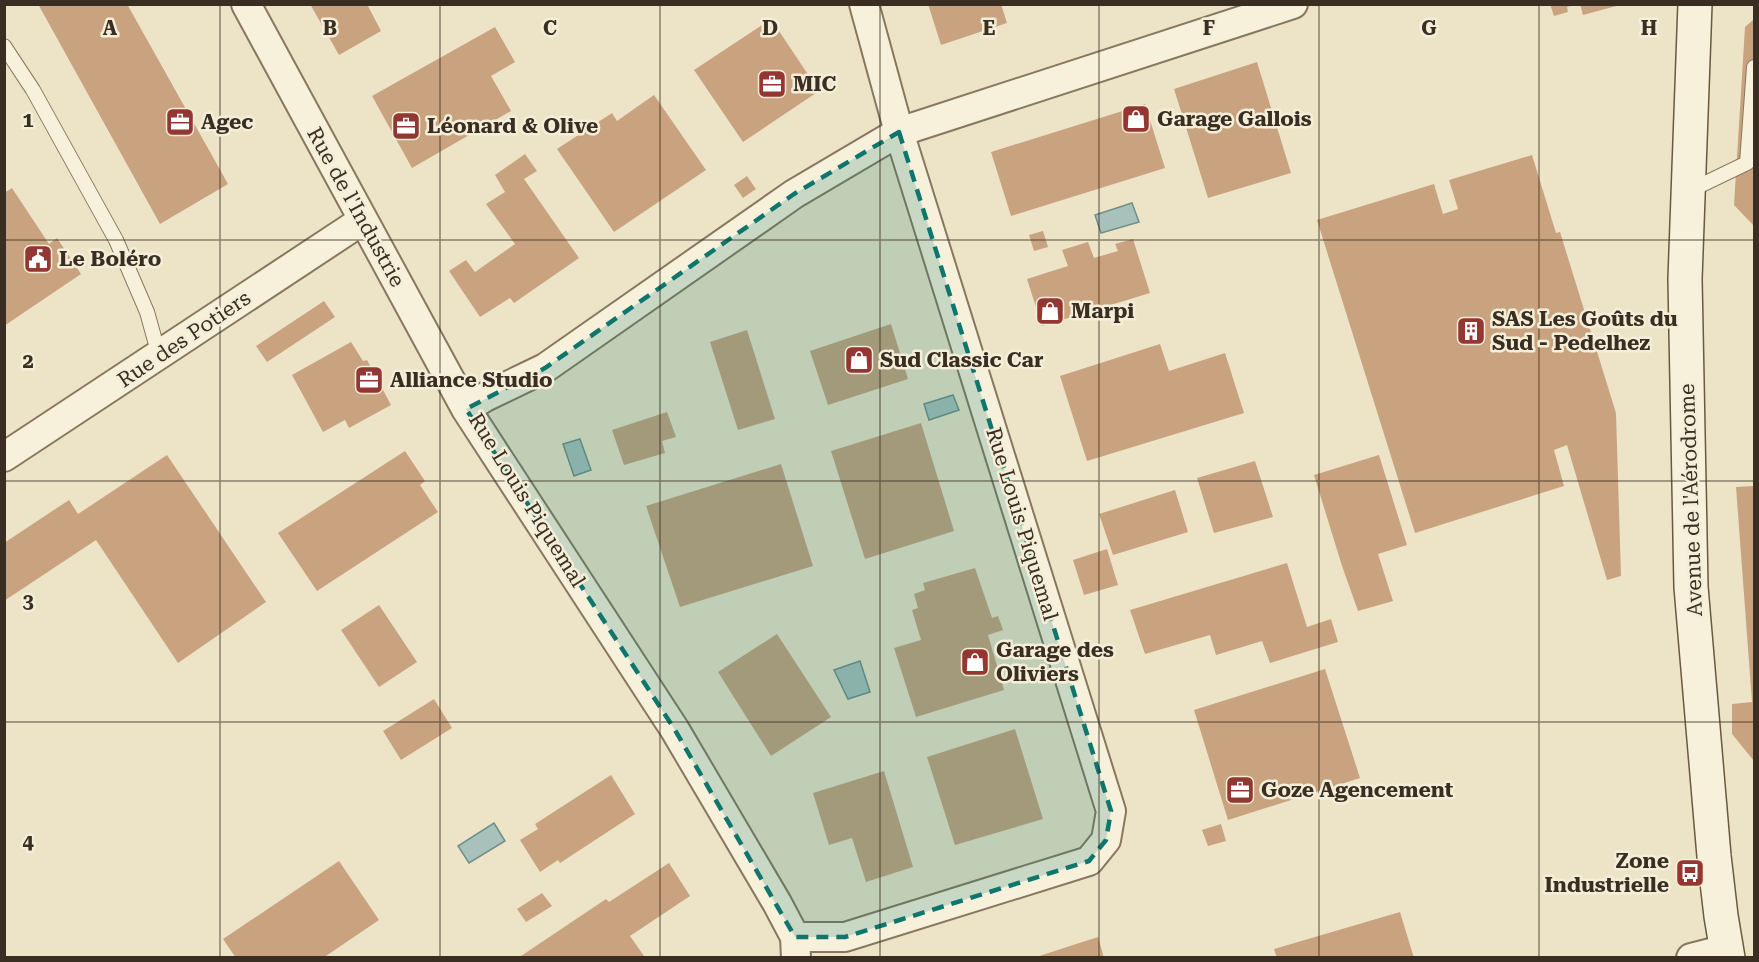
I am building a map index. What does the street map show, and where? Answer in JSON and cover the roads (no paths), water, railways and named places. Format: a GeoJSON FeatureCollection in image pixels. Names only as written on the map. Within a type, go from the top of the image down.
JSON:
{"type":"FeatureCollection","features":[{"type":"Feature","properties":{"kind":"main road","name":"Avenue de l'Aérodrome"},"geometry":{"type":"LineString","coordinates":[[1695,4],[1685,279],[1691,587],[1714,856],[1727,953]]}},
{"type":"Feature","properties":{"kind":"street","name":"Rue de l'Industrie"},"geometry":{"type":"LineString","coordinates":[[246,4],[466,409]]}},
{"type":"Feature","properties":{"kind":"street"},"geometry":{"type":"LineString","coordinates":[[864,4],[899,132]]}},
{"type":"Feature","properties":{"kind":"street","name":"Rue Louis Piquemal"},"geometry":{"type":"LineString","coordinates":[[899,132],[1111,811],[1106,840],[1089,861],[845,937],[796,947],[777,903],[675,730],[466,409],[485,397],[545,369],[794,194],[899,132],[1293,4]]}},
{"type":"Feature","properties":{"kind":"street","name":"Rue des Potiers"},"geometry":{"type":"LineString","coordinates":[[4,458],[363,220]]}},
{"type":"Feature","properties":{"kind":"street"},"geometry":{"type":"LineString","coordinates":[[1691,957],[1727,953]]}},
{"type":"Feature","properties":{"kind":"lane"},"geometry":{"type":"LineString","coordinates":[[4,46],[33,90],[116,240],[147,312],[159,355]]}},
{"type":"Feature","properties":{"kind":"lane"},"geometry":{"type":"LineString","coordinates":[[1687,192],[1747,163],[1755,67]]}},
{"type":"Feature","properties":{"kind":"water"},"geometry":{"type":"Polygon","coordinates":[[[1132,203],[1139,222],[1101,233],[1095,215],[1132,203]]]}},
{"type":"Feature","properties":{"kind":"water"},"geometry":{"type":"Polygon","coordinates":[[[953,395],[959,410],[929,420],[924,404],[953,395]]]}},
{"type":"Feature","properties":{"kind":"water"},"geometry":{"type":"Polygon","coordinates":[[[580,439],[591,470],[574,476],[563,444],[580,439]]]}},
{"type":"Feature","properties":{"kind":"water"},"geometry":{"type":"Polygon","coordinates":[[[860,661],[870,692],[848,699],[834,670],[860,661]]]}},
{"type":"Feature","properties":{"kind":"water"},"geometry":{"type":"Polygon","coordinates":[[[494,823],[505,841],[469,863],[458,846],[494,823]]]}},
{"type":"Feature","properties":{"kind":"place","name":"MIC"},"geometry":{"type":"Point","coordinates":[772,84]}},
{"type":"Feature","properties":{"kind":"place","name":"Garage Gallois"},"geometry":{"type":"Point","coordinates":[1136,119]}},
{"type":"Feature","properties":{"kind":"place","name":"Agec"},"geometry":{"type":"Point","coordinates":[180,122]}},
{"type":"Feature","properties":{"kind":"place","name":"Léonard & Olive"},"geometry":{"type":"Point","coordinates":[406,126]}},
{"type":"Feature","properties":{"kind":"place","name":"Le Boléro"},"geometry":{"type":"Point","coordinates":[38,259]}},
{"type":"Feature","properties":{"kind":"place","name":"Marpi"},"geometry":{"type":"Point","coordinates":[1050,311]}},
{"type":"Feature","properties":{"kind":"place","name":"SAS Les Goûts du Sud - Pedelhez"},"geometry":{"type":"Point","coordinates":[1471,331]}},
{"type":"Feature","properties":{"kind":"place","name":"Sud Classic Car"},"geometry":{"type":"Point","coordinates":[859,360]}},
{"type":"Feature","properties":{"kind":"place","name":"Alliance Studio"},"geometry":{"type":"Point","coordinates":[369,380]}},
{"type":"Feature","properties":{"kind":"place","name":"Garage des Oliviers"},"geometry":{"type":"Point","coordinates":[975,662]}},
{"type":"Feature","properties":{"kind":"place","name":"Goze Agencement"},"geometry":{"type":"Point","coordinates":[1240,790]}},
{"type":"Feature","properties":{"kind":"place","name":"Zone Industrielle"},"geometry":{"type":"Point","coordinates":[1690,873]}}]}
